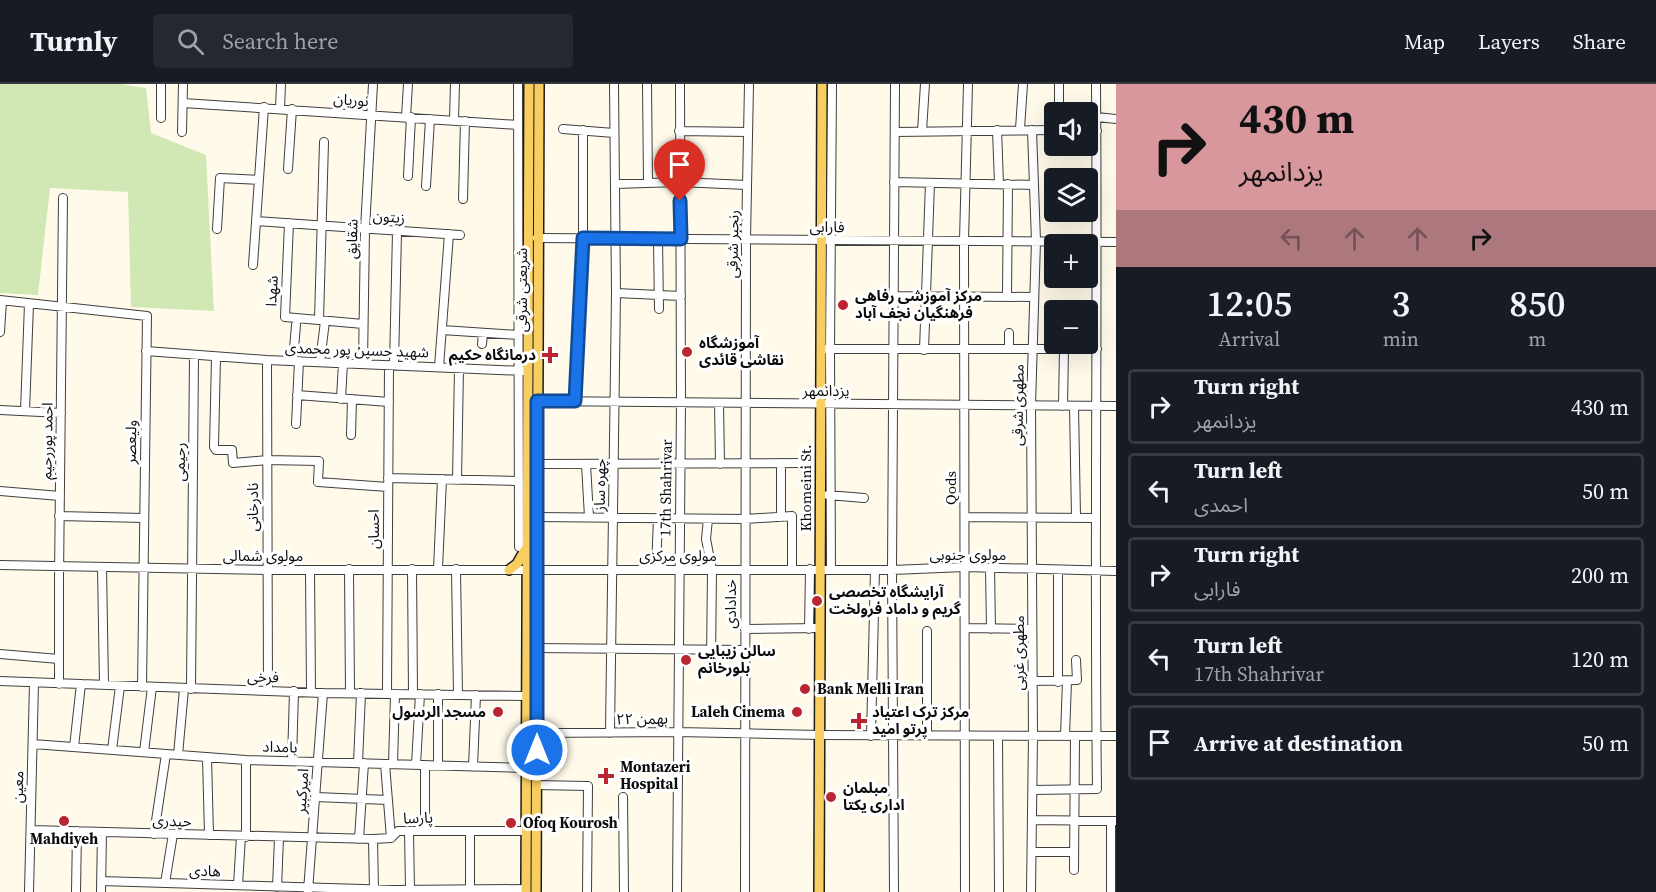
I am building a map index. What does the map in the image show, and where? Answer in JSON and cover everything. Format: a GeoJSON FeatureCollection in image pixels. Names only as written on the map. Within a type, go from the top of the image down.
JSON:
{"type":"FeatureCollection","features":[{"type":"Feature","properties":{"kind":"main road","name":"شریعتی شرقی"},"geometry":{"type":"LineString","coordinates":[[529,84],[522,507],[531,534]]}},
{"type":"Feature","properties":{"kind":"main road","name":"شریعتی شرقی"},"geometry":{"type":"LineString","coordinates":[[529,891],[526,831],[526,696],[531,615],[531,534],[536,517],[539,84]]}},
{"type":"Feature","properties":{"kind":"main road","name":"Khomeini St."},"geometry":{"type":"LineString","coordinates":[[819,892],[820,569],[826,495],[826,240],[822,84]]}},
{"type":"Feature","properties":{"kind":"main road","name":"شریعتی شرقی"},"geometry":{"type":"LineString","coordinates":[[531,534],[523,546],[531,570]]}},
{"type":"Feature","properties":{"kind":"main road"},"geometry":{"type":"LineString","coordinates":[[509,570],[521,559],[523,546]]}},
{"type":"Feature","properties":{"kind":"main road","name":"شریعتی شرقی"},"geometry":{"type":"LineString","coordinates":[[529,891],[537,733],[536,648],[531,615]]}},
{"type":"Feature","properties":{"kind":"street"},"geometry":{"type":"LineString","coordinates":[[161,84],[161,118]]}},
{"type":"Feature","properties":{"kind":"street"},"geometry":{"type":"LineString","coordinates":[[182,132],[183,84]]}},
{"type":"Feature","properties":{"kind":"street"},"geometry":{"type":"LineString","coordinates":[[280,109],[281,84]]}},
{"type":"Feature","properties":{"kind":"street","name":"شقایق"},"geometry":{"type":"LineString","coordinates":[[363,364],[365,229],[373,84]]}},
{"type":"Feature","properties":{"kind":"street"},"geometry":{"type":"LineString","coordinates":[[408,84],[408,176]]}},
{"type":"Feature","properties":{"kind":"street"},"geometry":{"type":"LineString","coordinates":[[454,120],[455,84]]}},
{"type":"Feature","properties":{"kind":"street","name":"شریعتی شرقی"},"geometry":{"type":"LineString","coordinates":[[518,84],[518,336],[523,371],[518,482],[522,507]]}},
{"type":"Feature","properties":{"kind":"street","name":"چهره ساز"},"geometry":{"type":"LineString","coordinates":[[610,733],[616,293],[614,84]]}},
{"type":"Feature","properties":{"kind":"street"},"geometry":{"type":"LineString","coordinates":[[648,84],[648,183]]}},
{"type":"Feature","properties":{"kind":"street","name":"17th Shahrivar"},"geometry":{"type":"LineString","coordinates":[[677,892],[681,403],[680,84]]}},
{"type":"Feature","properties":{"kind":"street","name":"رنجبر شرقی"},"geometry":{"type":"LineString","coordinates":[[746,404],[749,84]]}},
{"type":"Feature","properties":{"kind":"street"},"geometry":{"type":"LineString","coordinates":[[826,240],[832,84]]}},
{"type":"Feature","properties":{"kind":"street"},"geometry":{"type":"LineString","coordinates":[[894,892],[892,570],[895,84]]}},
{"type":"Feature","properties":{"kind":"street"},"geometry":{"type":"LineString","coordinates":[[922,131],[925,84]]}},
{"type":"Feature","properties":{"kind":"street","name":"Qods"},"geometry":{"type":"LineString","coordinates":[[964,892],[964,241],[968,84]]}},
{"type":"Feature","properties":{"kind":"street"},"geometry":{"type":"LineString","coordinates":[[1020,129],[1023,84]]}},
{"type":"Feature","properties":{"kind":"street"},"geometry":{"type":"LineString","coordinates":[[1059,84],[1059,102]]}},
{"type":"Feature","properties":{"kind":"street"},"geometry":{"type":"LineString","coordinates":[[1096,84],[1097,102]]}},
{"type":"Feature","properties":{"kind":"street","name":"نوریان"},"geometry":{"type":"LineString","coordinates":[[183,103],[518,125]]}},
{"type":"Feature","properties":{"kind":"street"},"geometry":{"type":"LineString","coordinates":[[253,265],[264,108]]}},
{"type":"Feature","properties":{"kind":"street"},"geometry":{"type":"LineString","coordinates":[[288,169],[292,109]]}},
{"type":"Feature","properties":{"kind":"street"},"geometry":{"type":"LineString","coordinates":[[1098,117],[1116,119]]}},
{"type":"Feature","properties":{"kind":"street"},"geometry":{"type":"LineString","coordinates":[[426,186],[430,118]]}},
{"type":"Feature","properties":{"kind":"street"},"geometry":{"type":"LineString","coordinates":[[463,199],[465,121]]}},
{"type":"Feature","properties":{"kind":"street"},"geometry":{"type":"LineString","coordinates":[[563,129],[614,133]]}},
{"type":"Feature","properties":{"kind":"street"},"geometry":{"type":"LineString","coordinates":[[575,401],[583,238],[583,130]]}},
{"type":"Feature","properties":{"kind":"street"},"geometry":{"type":"LineString","coordinates":[[997,130],[1008,241],[1007,297]]}},
{"type":"Feature","properties":{"kind":"street","name":"مطهری شرقی"},"geometry":{"type":"LineString","coordinates":[[1032,130],[1036,241],[1031,405],[1032,569]]}},
{"type":"Feature","properties":{"kind":"street"},"geometry":{"type":"LineString","coordinates":[[895,132],[1044,130]]}},
{"type":"Feature","properties":{"kind":"street"},"geometry":{"type":"LineString","coordinates":[[680,131],[748,132]]}},
{"type":"Feature","properties":{"kind":"street"},"geometry":{"type":"LineString","coordinates":[[320,362],[324,142]]}},
{"type":"Feature","properties":{"kind":"street"},"geometry":{"type":"LineString","coordinates":[[1097,156],[1098,234]]}},
{"type":"Feature","properties":{"kind":"street"},"geometry":{"type":"LineString","coordinates":[[217,229],[220,178],[259,180]]}},
{"type":"Feature","properties":{"kind":"street"},"geometry":{"type":"LineString","coordinates":[[615,183],[679,182],[747,185]]}},
{"type":"Feature","properties":{"kind":"street"},"geometry":{"type":"LineString","coordinates":[[894,182],[1034,185]]}},
{"type":"Feature","properties":{"kind":"street"},"geometry":{"type":"LineString","coordinates":[[924,350],[930,183]]}},
{"type":"Feature","properties":{"kind":"street","name":"احمد پوررحیم"},"geometry":{"type":"LineString","coordinates":[[59,684],[63,198]]}},
{"type":"Feature","properties":{"kind":"street","name":"زیتون"},"geometry":{"type":"LineString","coordinates":[[256,221],[460,235]]}},
{"type":"Feature","properties":{"kind":"street","name":"شهدا"},"geometry":{"type":"LineString","coordinates":[[290,223],[285,317],[363,324]]}},
{"type":"Feature","properties":{"kind":"street","name":"احسان"},"geometry":{"type":"LineString","coordinates":[[391,838],[388,800],[391,694],[388,478],[389,402],[398,232]]}},
{"type":"Feature","properties":{"kind":"street"},"geometry":{"type":"LineString","coordinates":[[439,367],[449,234]]}},
{"type":"Feature","properties":{"kind":"street","name":"فارابی"},"geometry":{"type":"LineString","coordinates":[[537,238],[1044,241]]}},
{"type":"Feature","properties":{"kind":"street"},"geometry":{"type":"LineString","coordinates":[[658,239],[660,309]]}},
{"type":"Feature","properties":{"kind":"street","name":"فارابی"},"geometry":{"type":"LineString","coordinates":[[1098,242],[1116,242]]}},
{"type":"Feature","properties":{"kind":"street"},"geometry":{"type":"LineString","coordinates":[[616,293],[681,296]]}},
{"type":"Feature","properties":{"kind":"street"},"geometry":{"type":"LineString","coordinates":[[894,296],[1034,297]]}},
{"type":"Feature","properties":{"kind":"street"},"geometry":{"type":"LineString","coordinates":[[0,332],[1,300],[62,308]]}},
{"type":"Feature","properties":{"kind":"street"},"geometry":{"type":"LineString","coordinates":[[25,411],[29,304]]}},
{"type":"Feature","properties":{"kind":"street","name":"ولیعصر"},"geometry":{"type":"LineString","coordinates":[[62,308],[147,316],[142,687]]}},
{"type":"Feature","properties":{"kind":"street"},"geometry":{"type":"LineString","coordinates":[[296,326],[296,424]]}},
{"type":"Feature","properties":{"kind":"street"},"geometry":{"type":"LineString","coordinates":[[442,330],[518,336]]}},
{"type":"Feature","properties":{"kind":"street"},"geometry":{"type":"LineString","coordinates":[[482,344],[483,333]]}},
{"type":"Feature","properties":{"kind":"street"},"geometry":{"type":"LineString","coordinates":[[1009,333],[1009,349]]}},
{"type":"Feature","properties":{"kind":"street"},"geometry":{"type":"LineString","coordinates":[[826,349],[893,351],[1044,349]]}},
{"type":"Feature","properties":{"kind":"street","name":"شهید حسین پور محمدی"},"geometry":{"type":"LineString","coordinates":[[146,351],[267,360],[523,371]]}},
{"type":"Feature","properties":{"kind":"street"},"geometry":{"type":"LineString","coordinates":[[1063,406],[1064,354]]}},
{"type":"Feature","properties":{"kind":"street"},"geometry":{"type":"LineString","coordinates":[[1033,790],[1097,789],[1095,571],[1097,354]]}},
{"type":"Feature","properties":{"kind":"street","name":"رحیمی"},"geometry":{"type":"LineString","coordinates":[[178,755],[188,689],[193,568],[194,356]]}},
{"type":"Feature","properties":{"kind":"street"},"geometry":{"type":"LineString","coordinates":[[216,357],[214,447],[216,450],[232,450],[233,463],[267,460],[319,461],[318,483],[388,487]]}},
{"type":"Feature","properties":{"kind":"street","name":"نادرخانی"},"geometry":{"type":"LineString","coordinates":[[267,360],[268,690]]}},
{"type":"Feature","properties":{"kind":"street"},"geometry":{"type":"LineString","coordinates":[[341,399],[343,363]]}},
{"type":"Feature","properties":{"kind":"street"},"geometry":{"type":"LineString","coordinates":[[457,480],[459,368]]}},
{"type":"Feature","properties":{"kind":"street"},"geometry":{"type":"LineString","coordinates":[[297,395],[389,402]]}},
{"type":"Feature","properties":{"kind":"street"},"geometry":{"type":"LineString","coordinates":[[351,435],[352,399]]}},
{"type":"Feature","properties":{"kind":"street","name":"یزدانمهر"},"geometry":{"type":"LineString","coordinates":[[537,401],[1116,406]]}},
{"type":"Feature","properties":{"kind":"street"},"geometry":{"type":"LineString","coordinates":[[719,403],[720,464]]}},
{"type":"Feature","properties":{"kind":"street","name":"خدادادی"},"geometry":{"type":"LineString","coordinates":[[745,892],[746,404]]}},
{"type":"Feature","properties":{"kind":"street"},"geometry":{"type":"LineString","coordinates":[[1074,406],[1076,517]]}},
{"type":"Feature","properties":{"kind":"street"},"geometry":{"type":"LineString","coordinates":[[0,410],[61,413]]}},
{"type":"Feature","properties":{"kind":"street"},"geometry":{"type":"LineString","coordinates":[[781,517],[782,463]]}},
{"type":"Feature","properties":{"kind":"street"},"geometry":{"type":"LineString","coordinates":[[536,464],[806,463]]}},
{"type":"Feature","properties":{"kind":"street"},"geometry":{"type":"LineString","coordinates":[[586,464],[589,517]]}},
{"type":"Feature","properties":{"kind":"street"},"geometry":{"type":"LineString","coordinates":[[388,478],[518,482]]}},
{"type":"Feature","properties":{"kind":"street"},"geometry":{"type":"LineString","coordinates":[[438,569],[442,479]]}},
{"type":"Feature","properties":{"kind":"street"},"geometry":{"type":"LineString","coordinates":[[0,491],[60,496]]}},
{"type":"Feature","properties":{"kind":"street"},"geometry":{"type":"LineString","coordinates":[[831,570],[826,495],[864,498]]}},
{"type":"Feature","properties":{"kind":"street"},"geometry":{"type":"LineString","coordinates":[[522,507],[523,546]]}},
{"type":"Feature","properties":{"kind":"street"},"geometry":{"type":"LineString","coordinates":[[59,516],[144,518]]}},
{"type":"Feature","properties":{"kind":"street"},"geometry":{"type":"LineString","coordinates":[[536,517],[745,519],[792,516],[792,569]]}},
{"type":"Feature","properties":{"kind":"street"},"geometry":{"type":"LineString","coordinates":[[965,517],[1095,518]]}},
{"type":"Feature","properties":{"kind":"street"},"geometry":{"type":"LineString","coordinates":[[656,570],[658,518]]}},
{"type":"Feature","properties":{"kind":"street"},"geometry":{"type":"LineString","coordinates":[[708,519],[706,539],[712,570],[711,661]]}},
{"type":"Feature","properties":{"kind":"street","name":"مولوی شمالی"},"geometry":{"type":"LineString","coordinates":[[0,565],[267,570],[531,570]]}},
{"type":"Feature","properties":{"kind":"street"},"geometry":{"type":"LineString","coordinates":[[102,567],[104,685]]}},
{"type":"Feature","properties":{"kind":"street","name":"مولوی جنوبی"},"geometry":{"type":"LineString","coordinates":[[820,569],[892,570],[965,567],[1116,571]]}},
{"type":"Feature","properties":{"kind":"street"},"geometry":{"type":"LineString","coordinates":[[990,568],[991,629]]}},
{"type":"Feature","properties":{"kind":"street"},"geometry":{"type":"LineString","coordinates":[[349,569],[350,693]]}},
{"type":"Feature","properties":{"kind":"street"},"geometry":{"type":"LineString","coordinates":[[412,569],[416,694],[425,831]]}},
{"type":"Feature","properties":{"kind":"street"},"geometry":{"type":"LineString","coordinates":[[456,569],[458,694]]}},
{"type":"Feature","properties":{"kind":"street"},"geometry":{"type":"LineString","coordinates":[[808,629],[810,569]]}},
{"type":"Feature","properties":{"kind":"street","name":"مولوی مرکزی"},"geometry":{"type":"LineString","coordinates":[[531,570],[820,569]]}},
{"type":"Feature","properties":{"kind":"street","name":"مطهری غربی"},"geometry":{"type":"LineString","coordinates":[[1031,892],[1032,569]]}},
{"type":"Feature","properties":{"kind":"street"},"geometry":{"type":"LineString","coordinates":[[310,570],[311,692]]}},
{"type":"Feature","properties":{"kind":"street"},"geometry":{"type":"LineString","coordinates":[[871,736],[875,570]]}},
{"type":"Feature","properties":{"kind":"street"},"geometry":{"type":"LineString","coordinates":[[1058,570],[1058,682]]}},
{"type":"Feature","properties":{"kind":"street"},"geometry":{"type":"LineString","coordinates":[[745,629],[820,628]]}},
{"type":"Feature","properties":{"kind":"street"},"geometry":{"type":"LineString","coordinates":[[965,628],[1032,629]]}},
{"type":"Feature","properties":{"kind":"street"},"geometry":{"type":"LineString","coordinates":[[927,631],[927,736]]}},
{"type":"Feature","properties":{"kind":"street"},"geometry":{"type":"LineString","coordinates":[[536,648],[745,650]]}},
{"type":"Feature","properties":{"kind":"street"},"geometry":{"type":"LineString","coordinates":[[0,654],[59,660]]}},
{"type":"Feature","properties":{"kind":"street"},"geometry":{"type":"LineString","coordinates":[[1033,681],[1077,680],[1076,660]]}},
{"type":"Feature","properties":{"kind":"street","name":"فرخی"},"geometry":{"type":"LineString","coordinates":[[0,681],[323,693],[526,696]]}},
{"type":"Feature","properties":{"kind":"street"},"geometry":{"type":"LineString","coordinates":[[1065,736],[1067,681]]}},
{"type":"Feature","properties":{"kind":"street","name":"معین"},"geometry":{"type":"LineString","coordinates":[[29,892],[34,683]]}},
{"type":"Feature","properties":{"kind":"street"},"geometry":{"type":"LineString","coordinates":[[74,747],[81,684]]}},
{"type":"Feature","properties":{"kind":"street"},"geometry":{"type":"LineString","coordinates":[[112,750],[120,686]]}},
{"type":"Feature","properties":{"kind":"street"},"geometry":{"type":"LineString","coordinates":[[144,752],[152,687]]}},
{"type":"Feature","properties":{"kind":"street"},"geometry":{"type":"LineString","coordinates":[[292,761],[294,691]]}},
{"type":"Feature","properties":{"kind":"street","name":"امیرکبیر"},"geometry":{"type":"LineString","coordinates":[[308,890],[323,693]]}},
{"type":"Feature","properties":{"kind":"street"},"geometry":{"type":"LineString","coordinates":[[358,839],[361,799],[361,693]]}},
{"type":"Feature","properties":{"kind":"street"},"geometry":{"type":"LineString","coordinates":[[438,694],[438,765]]}},
{"type":"Feature","properties":{"kind":"street"},"geometry":{"type":"LineString","coordinates":[[473,767],[476,695]]}},
{"type":"Feature","properties":{"kind":"street","name":"۲۲ بهمن"},"geometry":{"type":"LineString","coordinates":[[537,733],[1116,736]]}},
{"type":"Feature","properties":{"kind":"street"},"geometry":{"type":"LineString","coordinates":[[998,736],[999,892]]}},
{"type":"Feature","properties":{"kind":"street"},"geometry":{"type":"LineString","coordinates":[[1074,870],[1075,736]]}},
{"type":"Feature","properties":{"kind":"street","name":"بامداد"},"geometry":{"type":"LineString","coordinates":[[33,744],[246,760],[526,768]]}},
{"type":"Feature","properties":{"kind":"street"},"geometry":{"type":"LineString","coordinates":[[154,834],[166,754]]}},
{"type":"Feature","properties":{"kind":"street"},"geometry":{"type":"LineString","coordinates":[[207,757],[209,836]]}},
{"type":"Feature","properties":{"kind":"street"},"geometry":{"type":"LineString","coordinates":[[238,885],[244,836],[246,760]]}},
{"type":"Feature","properties":{"kind":"street"},"geometry":{"type":"LineString","coordinates":[[536,785],[588,786],[587,892]]}},
{"type":"Feature","properties":{"kind":"street"},"geometry":{"type":"LineString","coordinates":[[316,797],[388,800]]}},
{"type":"Feature","properties":{"kind":"street"},"geometry":{"type":"LineString","coordinates":[[623,797],[624,892]]}},
{"type":"Feature","properties":{"kind":"street"},"geometry":{"type":"LineString","coordinates":[[1032,820],[1113,821],[1111,892]]}},
{"type":"Feature","properties":{"kind":"street","name":"حیدری"},"geometry":{"type":"LineString","coordinates":[[31,830],[313,839]]}},
{"type":"Feature","properties":{"kind":"street"},"geometry":{"type":"LineString","coordinates":[[76,892],[77,831]]}},
{"type":"Feature","properties":{"kind":"street","name":"پارسا"},"geometry":{"type":"LineString","coordinates":[[313,839],[391,838],[398,831],[526,831]]}},
{"type":"Feature","properties":{"kind":"street"},"geometry":{"type":"LineString","coordinates":[[409,831],[410,890]]}},
{"type":"Feature","properties":{"kind":"street"},"geometry":{"type":"LineString","coordinates":[[470,831],[470,890]]}},
{"type":"Feature","properties":{"kind":"street"},"geometry":{"type":"LineString","coordinates":[[101,892],[102,832]]}},
{"type":"Feature","properties":{"kind":"street"},"geometry":{"type":"LineString","coordinates":[[165,883],[172,834]]}},
{"type":"Feature","properties":{"kind":"street"},"geometry":{"type":"LineString","coordinates":[[277,887],[279,838]]}},
{"type":"Feature","properties":{"kind":"street"},"geometry":{"type":"LineString","coordinates":[[373,839],[374,890]]}},
{"type":"Feature","properties":{"kind":"street"},"geometry":{"type":"LineString","coordinates":[[1032,852],[1074,852]]}},
{"type":"Feature","properties":{"kind":"street","name":"هادی"},"geometry":{"type":"LineString","coordinates":[[101,881],[238,885],[259,889],[277,887],[359,891],[529,891]]}},
{"type":"Feature","properties":{"kind":"green space"},"geometry":{"type":"Polygon","coordinates":[[[0,84],[120,84],[146,88],[151,133],[206,155],[214,311],[131,307],[128,192],[50,188],[38,295],[0,293],[0,84]]]}},
{"type":"Feature","properties":{"kind":"place","name":"مرکز آموزشی رفاهی فرهنگیان نجف آباد"},"geometry":{"type":"Point","coordinates":[843,305]}},
{"type":"Feature","properties":{"kind":"place","name":"آموزشگاه نقاشی قائدی"},"geometry":{"type":"Point","coordinates":[687,352]}},
{"type":"Feature","properties":{"kind":"place","name":"درمانگاه حکیم"},"geometry":{"type":"Point","coordinates":[550,355]}},
{"type":"Feature","properties":{"kind":"place","name":"آرایشگاه تخصصی گریم و داماد فرولخت"},"geometry":{"type":"Point","coordinates":[817,601]}},
{"type":"Feature","properties":{"kind":"place","name":"سالن زیبایی بلورخانم"},"geometry":{"type":"Point","coordinates":[686,660]}},
{"type":"Feature","properties":{"kind":"place","name":"Bank Melli Iran"},"geometry":{"type":"Point","coordinates":[805,689]}},
{"type":"Feature","properties":{"kind":"place","name":"مسجد الرسول"},"geometry":{"type":"Point","coordinates":[498,712]}},
{"type":"Feature","properties":{"kind":"place","name":"Laleh Cinema"},"geometry":{"type":"Point","coordinates":[797,712]}},
{"type":"Feature","properties":{"kind":"place","name":"مرکز ترک اعتیاد پرتو امید"},"geometry":{"type":"Point","coordinates":[859,721]}},
{"type":"Feature","properties":{"kind":"place","name":"Montazeri Hospital"},"geometry":{"type":"Point","coordinates":[606,776]}},
{"type":"Feature","properties":{"kind":"place","name":"مبلمان اداری یکتا"},"geometry":{"type":"Point","coordinates":[831,797]}},
{"type":"Feature","properties":{"kind":"place","name":"Mahdiyeh"},"geometry":{"type":"Point","coordinates":[64,821]}},
{"type":"Feature","properties":{"kind":"place","name":"Ofoq Kourosh"},"geometry":{"type":"Point","coordinates":[511,823]}},
{"type":"Feature","properties":{"kind":"route"},"geometry":{"type":"LineString","coordinates":[[537,750],[537,401],[575,401],[583,238],[681,239],[680,201]]}}]}
